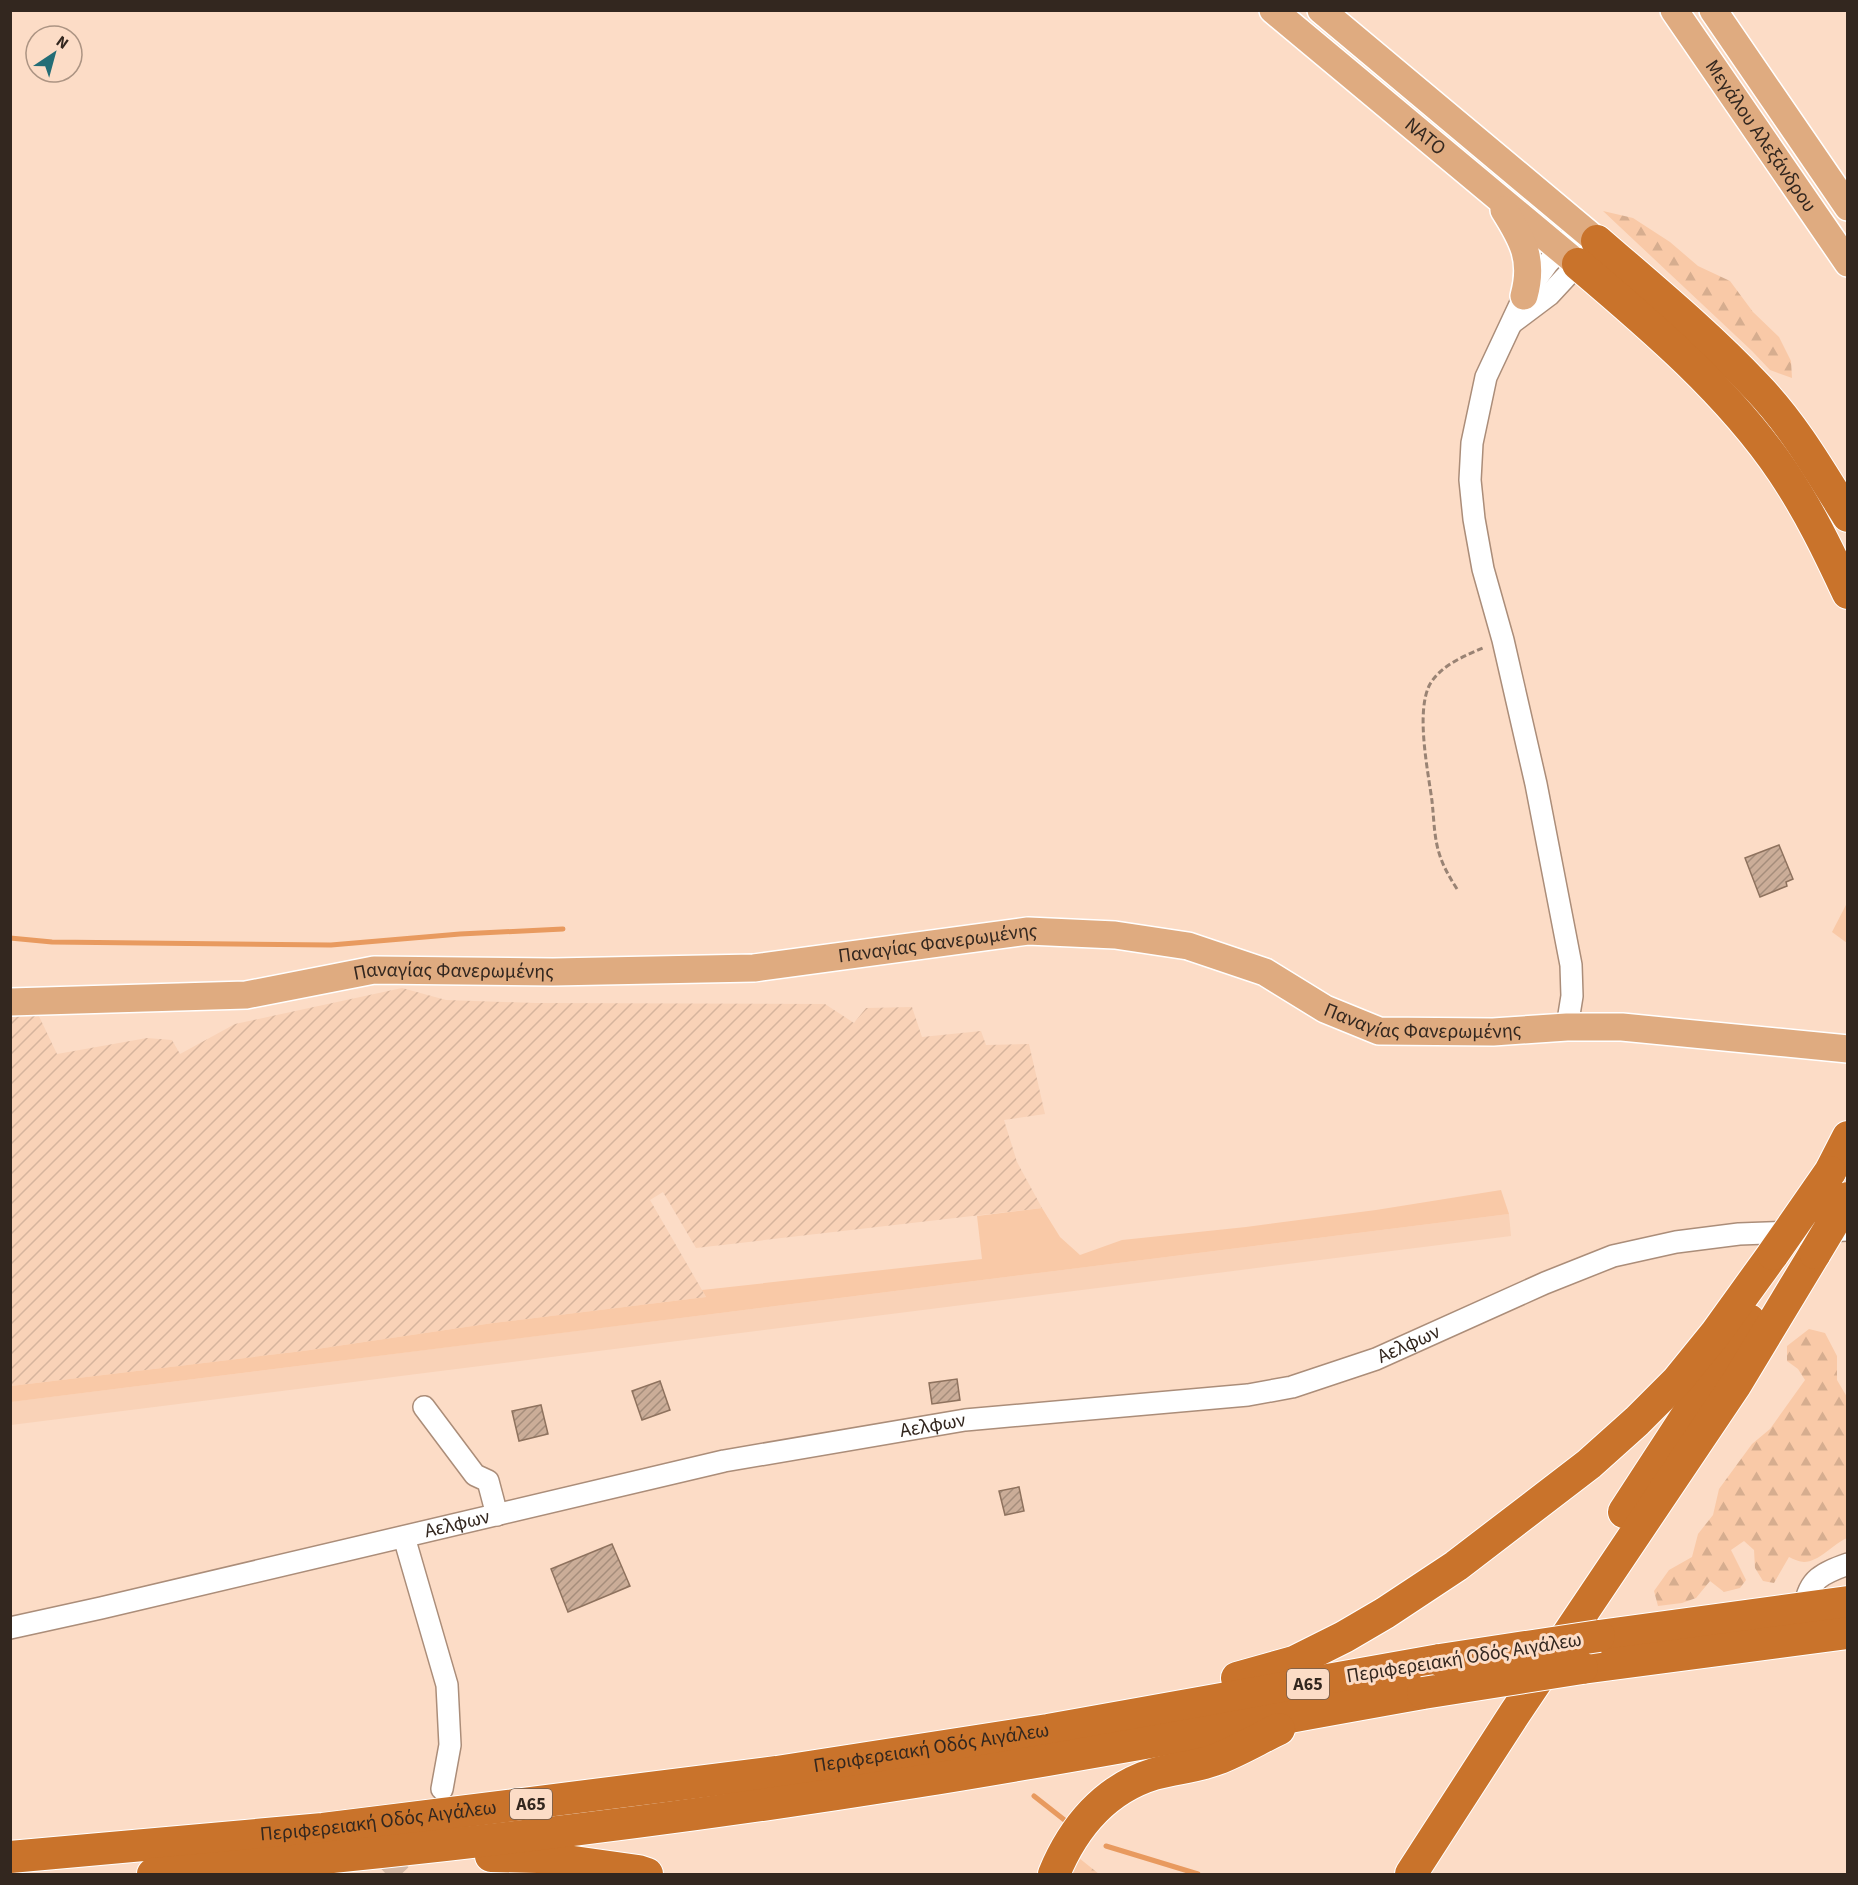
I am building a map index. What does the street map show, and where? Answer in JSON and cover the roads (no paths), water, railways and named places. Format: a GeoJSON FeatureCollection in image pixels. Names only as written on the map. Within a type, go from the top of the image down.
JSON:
{"type":"FeatureCollection","features":[{"type":"Feature","properties":{"kind":"highway"},"geometry":{"type":"LineString","coordinates":[[1579,245],[1695,328],[1757,386],[1809,452],[1848,516]]}},
{"type":"Feature","properties":{"kind":"highway"},"geometry":{"type":"LineString","coordinates":[[1579,245],[1674,349],[1732,407],[1782,471],[1822,536],[1848,593]]}},
{"type":"Feature","properties":{"kind":"highway"},"geometry":{"type":"LineString","coordinates":[[1411,1875],[1515,1713],[1736,1384],[1830,1172],[1848,1137]]}},
{"type":"Feature","properties":{"kind":"highway"},"geometry":{"type":"LineString","coordinates":[[1176,1707],[1220,1683],[1294,1662],[1344,1637],[1456,1566],[1589,1464],[1637,1421],[1677,1381],[1716,1333],[1848,1198]]}},
{"type":"Feature","properties":{"kind":"highway"},"geometry":{"type":"LineString","coordinates":[[1388,1875],[1489,1716],[1793,1254]]}},
{"type":"Feature","properties":{"kind":"highway","name":"Περιφερειακή Οδός Αιγάλεω"},"geometry":{"type":"LineString","coordinates":[[10,1857],[323,1829],[777,1772],[932,1749],[1440,1660],[1848,1602]]}},
{"type":"Feature","properties":{"kind":"highway","name":"Περιφερειακή Οδός Αιγάλεω"},"geometry":{"type":"LineString","coordinates":[[153,1875],[456,1845],[783,1802],[894,1785],[1423,1693],[1582,1668],[1848,1632]]}},
{"type":"Feature","properties":{"kind":"highway"},"geometry":{"type":"LineString","coordinates":[[1054,1875],[1063,1852],[1080,1826],[1102,1802],[1119,1791],[1153,1774],[1216,1760],[1309,1713]]}},
{"type":"Feature","properties":{"kind":"highway"},"geometry":{"type":"LineString","coordinates":[[456,1845],[493,1857],[538,1857],[638,1871],[647,1875]]}},
{"type":"Feature","properties":{"kind":"main road","name":"ΝΑΤΟ"},"geometry":{"type":"LineString","coordinates":[[1273,10],[1492,191],[1579,245]]}},
{"type":"Feature","properties":{"kind":"main road","name":"ΝΑΤΟ"},"geometry":{"type":"LineString","coordinates":[[1321,10],[1579,245]]}},
{"type":"Feature","properties":{"kind":"main road","name":"Μεγάλου Αλεξάνδρου"},"geometry":{"type":"LineString","coordinates":[[1674,10],[1848,263]]}},
{"type":"Feature","properties":{"kind":"main road","name":"Μεγάλου Αλεξάνδρου"},"geometry":{"type":"LineString","coordinates":[[1713,10],[1848,207]]}},
{"type":"Feature","properties":{"kind":"main road"},"geometry":{"type":"LineString","coordinates":[[1492,191],[1517,231],[1528,258],[1524,296]]}},
{"type":"Feature","properties":{"kind":"main road","name":"Παναγίας Φανερωμένης"},"geometry":{"type":"LineString","coordinates":[[10,1002],[246,995],[374,970],[553,972],[754,968],[1028,931],[1115,935],[1188,946],[1265,972],[1325,1010],[1379,1031],[1493,1032],[1568,1026],[1622,1027],[1848,1048]]}},
{"type":"Feature","properties":{"kind":"street"},"geometry":{"type":"LineString","coordinates":[[1568,1026],[1572,996],[1570,965],[1536,784],[1503,640],[1483,569],[1470,480],[1472,443],[1484,387],[1500,346],[1534,280],[1579,245]]}},
{"type":"Feature","properties":{"kind":"street"},"geometry":{"type":"LineString","coordinates":[[1512,322],[1549,295],[1579,245]]}},
{"type":"Feature","properties":{"kind":"street","name":"Αελφων"},"geometry":{"type":"LineString","coordinates":[[10,1628],[724,1461],[964,1420],[1248,1395],[1292,1387],[1376,1359],[1613,1256],[1676,1242],[1739,1234],[1848,1230]]}},
{"type":"Feature","properties":{"kind":"street"},"geometry":{"type":"LineString","coordinates":[[424,1407],[475,1475],[488,1481],[497,1515]]}},
{"type":"Feature","properties":{"kind":"street"},"geometry":{"type":"LineString","coordinates":[[404,1537],[447,1685],[450,1745],[442,1789]]}},
{"type":"Feature","properties":{"kind":"street"},"geometry":{"type":"LineString","coordinates":[[1805,1607],[1813,1582],[1820,1576],[1848,1564]]}},
{"type":"Feature","properties":{"kind":"waterway"},"geometry":{"type":"LineString","coordinates":[[10,938],[52,942],[331,945],[460,934],[563,929]]}},
{"type":"Feature","properties":{"kind":"waterway"},"geometry":{"type":"LineString","coordinates":[[1034,1796],[1067,1822]]}},
{"type":"Feature","properties":{"kind":"waterway"},"geometry":{"type":"LineString","coordinates":[[1106,1846],[1198,1874]]}},
{"type":"Feature","properties":{"kind":"tunnel"},"geometry":{"type":"LineString","coordinates":[[386,1874],[403,1858],[412,1845]]}}]}
